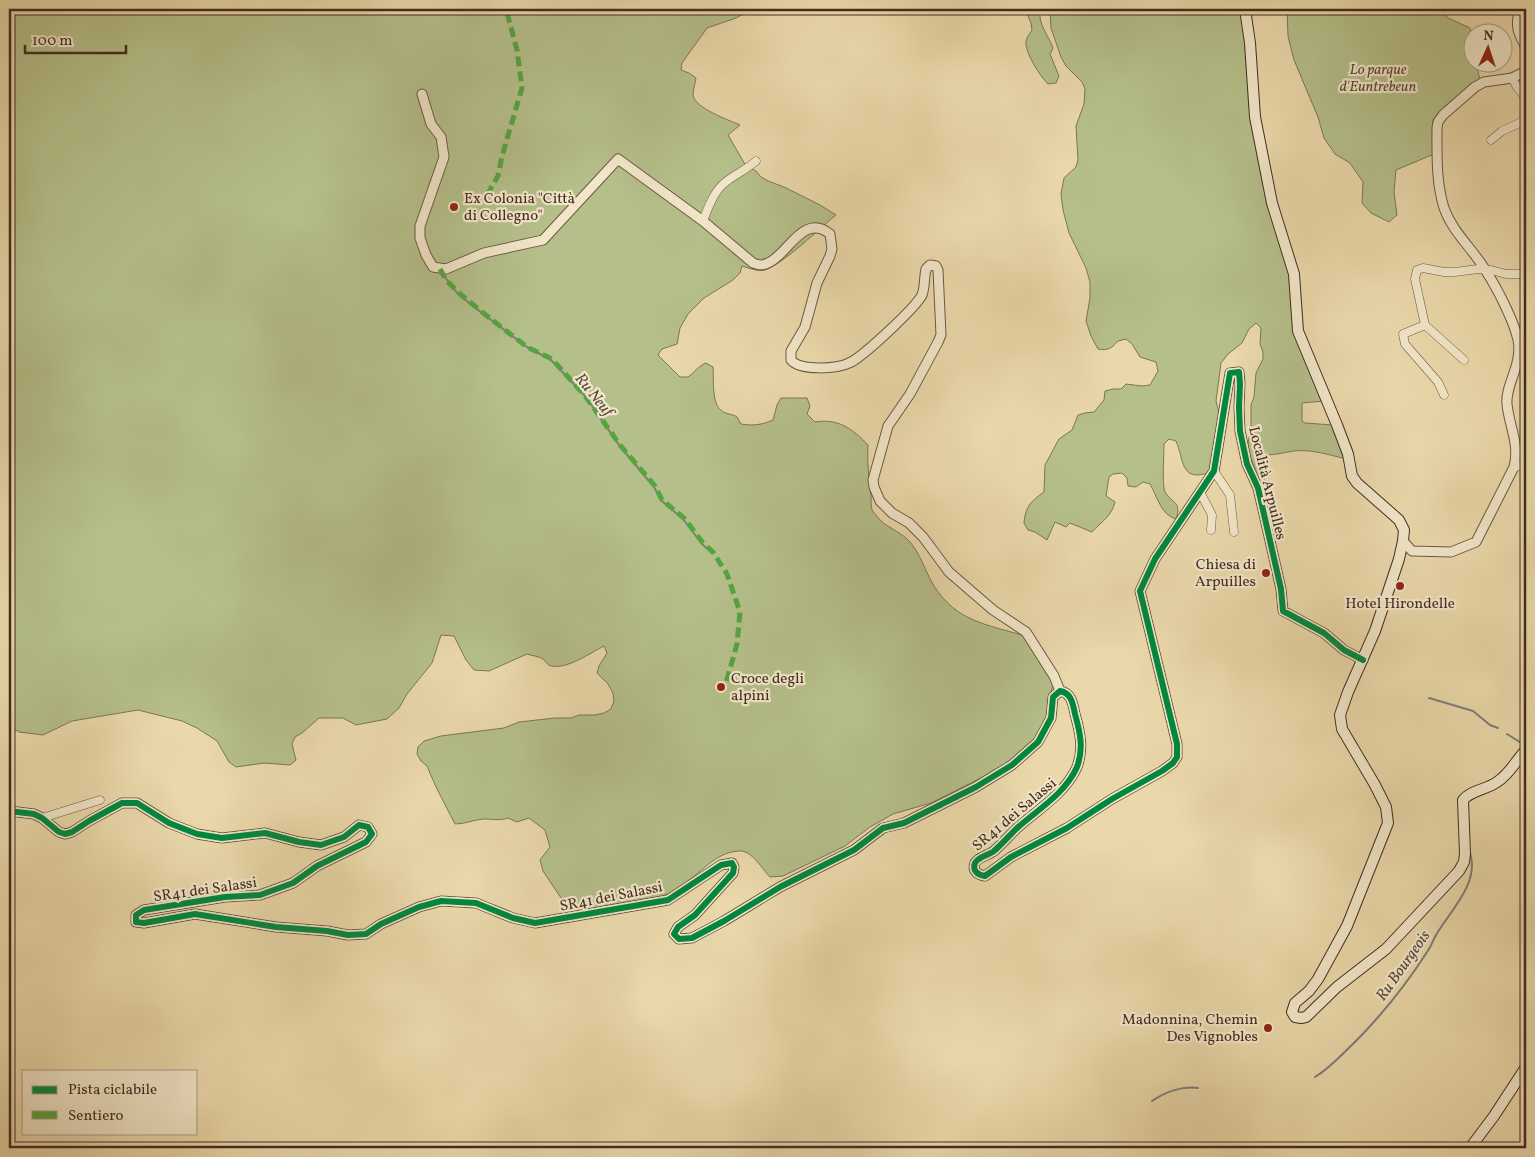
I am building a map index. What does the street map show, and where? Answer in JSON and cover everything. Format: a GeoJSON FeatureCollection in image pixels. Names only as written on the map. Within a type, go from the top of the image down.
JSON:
{"type":"FeatureCollection","features":[{"type":"Feature","properties":{"kind":"main road"},"geometry":{"type":"LineString","coordinates":[[1245,9],[1250,43],[1255,117],[1272,203],[1294,274],[1298,331],[1348,454],[1352,476],[1357,483],[1399,520],[1404,530],[1399,559],[1375,631],[1340,715],[1342,729],[1348,744],[1386,807],[1388,823],[1347,926],[1318,980],[1310,991],[1293,1006],[1292,1012],[1295,1017],[1306,1017],[1337,987],[1386,949],[1459,871],[1464,862],[1465,854],[1463,800],[1467,795],[1497,783],[1507,774],[1524,752]]}},
{"type":"Feature","properties":{"kind":"main road"},"geometry":{"type":"LineString","coordinates":[[1470,1148],[1494,1116],[1526,1067]]}},
{"type":"Feature","properties":{"kind":"street"},"geometry":{"type":"LineString","coordinates":[[1521,9],[1516,25],[1526,47]]}},
{"type":"Feature","properties":{"kind":"street"},"geometry":{"type":"LineString","coordinates":[[1403,541],[1412,551],[1452,552],[1476,542],[1514,467],[1518,454],[1507,400],[1522,358],[1515,329],[1486,270],[1455,230],[1445,209],[1437,176],[1437,128],[1438,122],[1443,115],[1475,87],[1484,82],[1512,78],[1526,71]]}},
{"type":"Feature","properties":{"kind":"street"},"geometry":{"type":"LineString","coordinates":[[1512,78],[1526,98]]}},
{"type":"Feature","properties":{"kind":"street"},"geometry":{"type":"LineString","coordinates":[[422,94],[431,124],[441,136],[444,157],[420,226],[420,238],[433,267],[446,269],[484,253],[543,240],[618,159],[703,221],[753,263],[762,265],[771,262],[800,234],[813,227],[823,228],[830,234],[832,249],[830,256],[817,282],[805,327],[790,354],[792,362],[798,365],[818,368],[838,367],[858,358],[913,308],[922,295],[926,269],[930,265],[938,268],[941,335],[910,394],[888,426],[873,480],[874,487],[880,501],[892,513],[909,523],[923,537],[949,572],[993,610],[1026,632],[1054,676],[1060,691]]}},
{"type":"Feature","properties":{"kind":"street"},"geometry":{"type":"LineString","coordinates":[[1491,140],[1502,131],[1526,120]]}},
{"type":"Feature","properties":{"kind":"street"},"geometry":{"type":"LineString","coordinates":[[703,221],[711,200],[725,182],[746,170],[756,161]]}},
{"type":"Feature","properties":{"kind":"street"},"geometry":{"type":"LineString","coordinates":[[1464,360],[1425,325],[1415,279],[1416,270],[1422,268],[1444,272],[1478,269],[1506,274],[1526,274]]}},
{"type":"Feature","properties":{"kind":"street"},"geometry":{"type":"LineString","coordinates":[[1425,325],[1404,334],[1405,344],[1438,382],[1444,395]]}},
{"type":"Feature","properties":{"kind":"street","name":"Località Arpuilles"},"geometry":{"type":"LineString","coordinates":[[1145,580],[1157,556],[1214,471],[1230,373],[1239,372],[1240,431],[1247,464],[1258,488],[1281,589],[1283,611],[1324,633],[1344,650],[1362,660]]}},
{"type":"Feature","properties":{"kind":"street"},"geometry":{"type":"LineString","coordinates":[[1514,467],[1526,464]]}},
{"type":"Feature","properties":{"kind":"street"},"geometry":{"type":"LineString","coordinates":[[1214,471],[1230,495],[1234,532]]}},
{"type":"Feature","properties":{"kind":"street"},"geometry":{"type":"LineString","coordinates":[[1200,492],[1212,515],[1211,530]]}},
{"type":"Feature","properties":{"kind":"street","name":"SR41 dei Salassi"},"geometry":{"type":"LineString","coordinates":[[9,811],[34,814],[64,834],[72,832],[122,803],[130,802],[137,803],[169,823],[196,834],[222,838],[265,832],[299,842],[321,844],[344,837],[359,825],[368,826],[372,834],[366,842],[317,866],[293,883],[260,895],[225,897],[144,910],[136,915],[136,922],[144,923],[195,914],[276,927],[327,931],[348,935],[366,934],[381,924],[412,910],[441,901],[476,903],[513,918],[535,922],[668,900],[721,865],[732,862],[734,867],[733,874],[695,914],[678,927],[674,934],[679,940],[692,938],[780,887],[854,850],[883,828],[904,823],[976,787],[1012,765],[1038,742],[1051,718],[1053,697],[1060,691],[1068,694],[1072,702],[1080,735],[1081,746],[1078,766],[1068,784],[994,851],[977,861],[974,868],[979,875],[987,875],[1011,857],[1067,828],[1173,763],[1177,757],[1177,744],[1140,591],[1145,580]]}},
{"type":"Feature","properties":{"kind":"street"},"geometry":{"type":"LineString","coordinates":[[42,818],[100,800]]}},
{"type":"Feature","properties":{"kind":"green space"},"geometry":{"type":"Polygon","coordinates":[[[9,9],[752,9],[736,18],[707,28],[682,63],[681,70],[696,78],[693,95],[699,104],[705,109],[740,125],[728,135],[746,166],[756,171],[768,181],[820,205],[836,215],[791,254],[772,267],[765,270],[754,270],[742,266],[740,273],[733,280],[704,298],[688,314],[680,328],[677,344],[662,349],[658,355],[680,377],[688,377],[706,363],[713,367],[714,391],[718,408],[737,417],[741,424],[757,425],[773,420],[781,398],[807,398],[810,406],[807,414],[815,422],[838,423],[862,439],[868,445],[872,510],[882,522],[910,542],[934,586],[943,598],[952,607],[974,620],[1025,636],[1053,682],[1047,719],[1041,731],[1031,744],[1004,766],[931,803],[893,814],[870,827],[845,846],[783,876],[770,877],[752,857],[739,851],[721,856],[682,886],[663,896],[637,903],[569,910],[543,871],[540,860],[550,847],[545,830],[529,818],[517,822],[508,818],[499,820],[483,819],[455,824],[427,766],[417,754],[418,747],[424,741],[441,736],[504,728],[519,722],[595,715],[611,709],[614,701],[613,693],[608,684],[597,673],[607,653],[604,646],[579,660],[565,665],[550,666],[541,658],[527,654],[489,671],[474,670],[466,660],[454,636],[441,635],[432,663],[407,694],[399,708],[387,719],[356,725],[343,718],[319,718],[295,737],[292,744],[296,760],[290,765],[264,763],[236,767],[229,762],[217,741],[197,728],[182,721],[138,710],[72,721],[43,735],[19,732],[9,726],[9,9]]]}},
{"type":"Feature","properties":{"kind":"green space"},"geometry":{"type":"Polygon","coordinates":[[[1025,9],[1040,9],[1040,20],[1053,48],[1050,54],[1059,76],[1056,83],[1048,84],[1029,55],[1026,43],[1032,30],[1025,9]]]}},
{"type":"Feature","properties":{"kind":"green space"},"geometry":{"type":"Polygon","coordinates":[[[1050,9],[1241,9],[1245,33],[1247,75],[1292,279],[1292,304],[1324,401],[1302,403],[1302,421],[1305,423],[1333,425],[1346,459],[1307,451],[1266,455],[1262,487],[1248,451],[1251,405],[1254,397],[1256,373],[1263,359],[1260,344],[1261,328],[1256,323],[1249,329],[1242,343],[1228,354],[1221,363],[1216,401],[1220,416],[1212,465],[1208,473],[1199,475],[1188,472],[1184,467],[1176,441],[1169,439],[1164,444],[1164,489],[1177,506],[1178,513],[1176,519],[1167,514],[1163,509],[1150,484],[1143,482],[1136,487],[1128,486],[1127,478],[1122,473],[1113,474],[1109,477],[1106,496],[1115,502],[1114,507],[1109,515],[1092,532],[1070,523],[1066,527],[1055,522],[1047,540],[1028,530],[1024,523],[1027,509],[1044,492],[1045,465],[1059,439],[1072,430],[1078,415],[1094,412],[1104,400],[1105,391],[1121,389],[1126,384],[1150,385],[1158,371],[1156,362],[1140,357],[1132,344],[1126,339],[1118,341],[1110,348],[1098,349],[1086,321],[1090,298],[1090,282],[1086,268],[1069,233],[1061,194],[1064,178],[1076,167],[1078,160],[1076,126],[1084,104],[1085,89],[1082,82],[1066,66],[1061,57],[1051,28],[1050,9]]]}},
{"type":"Feature","properties":{"kind":"green space","name":"Lo parque d'Euntrebeun"},"geometry":{"type":"Polygon","coordinates":[[[1287,9],[1438,9],[1448,18],[1462,24],[1462,72],[1478,72],[1480,80],[1433,120],[1434,154],[1396,170],[1394,192],[1397,215],[1389,222],[1371,213],[1362,203],[1363,182],[1350,163],[1335,154],[1324,138],[1318,117],[1294,60],[1288,36],[1287,9]]]}},
{"type":"Feature","properties":{"kind":"waterway","name":"Ru Neuf"},"geometry":{"type":"LineString","coordinates":[[440,271],[458,294],[527,347],[551,360],[586,397],[619,445],[654,487],[662,501],[683,519],[702,544],[712,553]]}},
{"type":"Feature","properties":{"kind":"waterway"},"geometry":{"type":"LineString","coordinates":[[1429,698],[1473,711],[1490,725],[1498,728]]}},
{"type":"Feature","properties":{"kind":"waterway"},"geometry":{"type":"LineString","coordinates":[[1507,734],[1526,746]]}},
{"type":"Feature","properties":{"kind":"waterway","name":"Ru Bourgeois"},"geometry":{"type":"LineString","coordinates":[[1315,1077],[1335,1062],[1353,1044],[1393,1000],[1419,964],[1467,886],[1471,875],[1470,853]]}},
{"type":"Feature","properties":{"kind":"waterway","name":"Ru Bourgeois"},"geometry":{"type":"LineString","coordinates":[[1152,1101],[1174,1090],[1198,1088]]}},
{"type":"Feature","properties":{"kind":"marked path"},"geometry":{"type":"LineString","coordinates":[[487,195],[498,176],[522,88],[517,50],[506,9]]}},
{"type":"Feature","properties":{"kind":"marked path"},"geometry":{"type":"LineString","coordinates":[[440,269],[446,280],[482,312],[527,347],[552,359],[586,397],[620,445],[655,486],[662,500],[684,518],[703,543],[713,552],[727,574],[740,612],[737,644],[726,683]]}},
{"type":"Feature","properties":{"kind":"cycle path"},"geometry":{"type":"LineString","coordinates":[[9,811],[34,814],[59,832],[65,834],[72,832],[122,803],[137,803],[169,823],[197,834],[222,838],[265,833],[299,842],[321,845],[344,837],[359,825],[368,827],[372,834],[366,842],[317,866],[293,883],[260,895],[225,897],[144,910],[136,915],[136,922],[144,923],[195,914],[276,927],[327,931],[348,935],[366,934],[381,924],[419,907],[441,901],[476,903],[513,918],[535,923],[668,900],[721,865],[732,863],[734,867],[733,873],[695,915],[678,927],[674,934],[679,939],[692,938],[780,887],[854,850],[883,828],[904,823],[976,787],[1012,765],[1038,742],[1051,718],[1053,697],[1060,691],[1064,692],[1073,703],[1080,734],[1081,747],[1077,767],[1072,777],[1050,801],[1016,829],[994,851],[976,861],[975,870],[978,874],[985,876],[1011,857],[1067,828],[1112,799],[1162,771],[1173,763],[1177,757],[1177,744],[1140,591],[1155,559],[1214,471],[1230,373],[1239,372],[1240,431],[1247,464],[1258,488],[1281,589],[1283,611],[1324,633],[1344,650],[1363,660]]}},
{"type":"Feature","properties":{"kind":"place","name":"Ex Colonia \"Città di Collegno\""},"geometry":{"type":"Point","coordinates":[454,207]}},
{"type":"Feature","properties":{"kind":"place","name":"Chiesa di Arpuilles"},"geometry":{"type":"Point","coordinates":[1266,573]}},
{"type":"Feature","properties":{"kind":"place","name":"Hotel Hirondelle"},"geometry":{"type":"Point","coordinates":[1400,586]}},
{"type":"Feature","properties":{"kind":"place","name":"Croce degli alpini"},"geometry":{"type":"Point","coordinates":[721,687]}},
{"type":"Feature","properties":{"kind":"place","name":"Madonnina, Chemin Des Vignobles"},"geometry":{"type":"Point","coordinates":[1268,1028]}}]}
